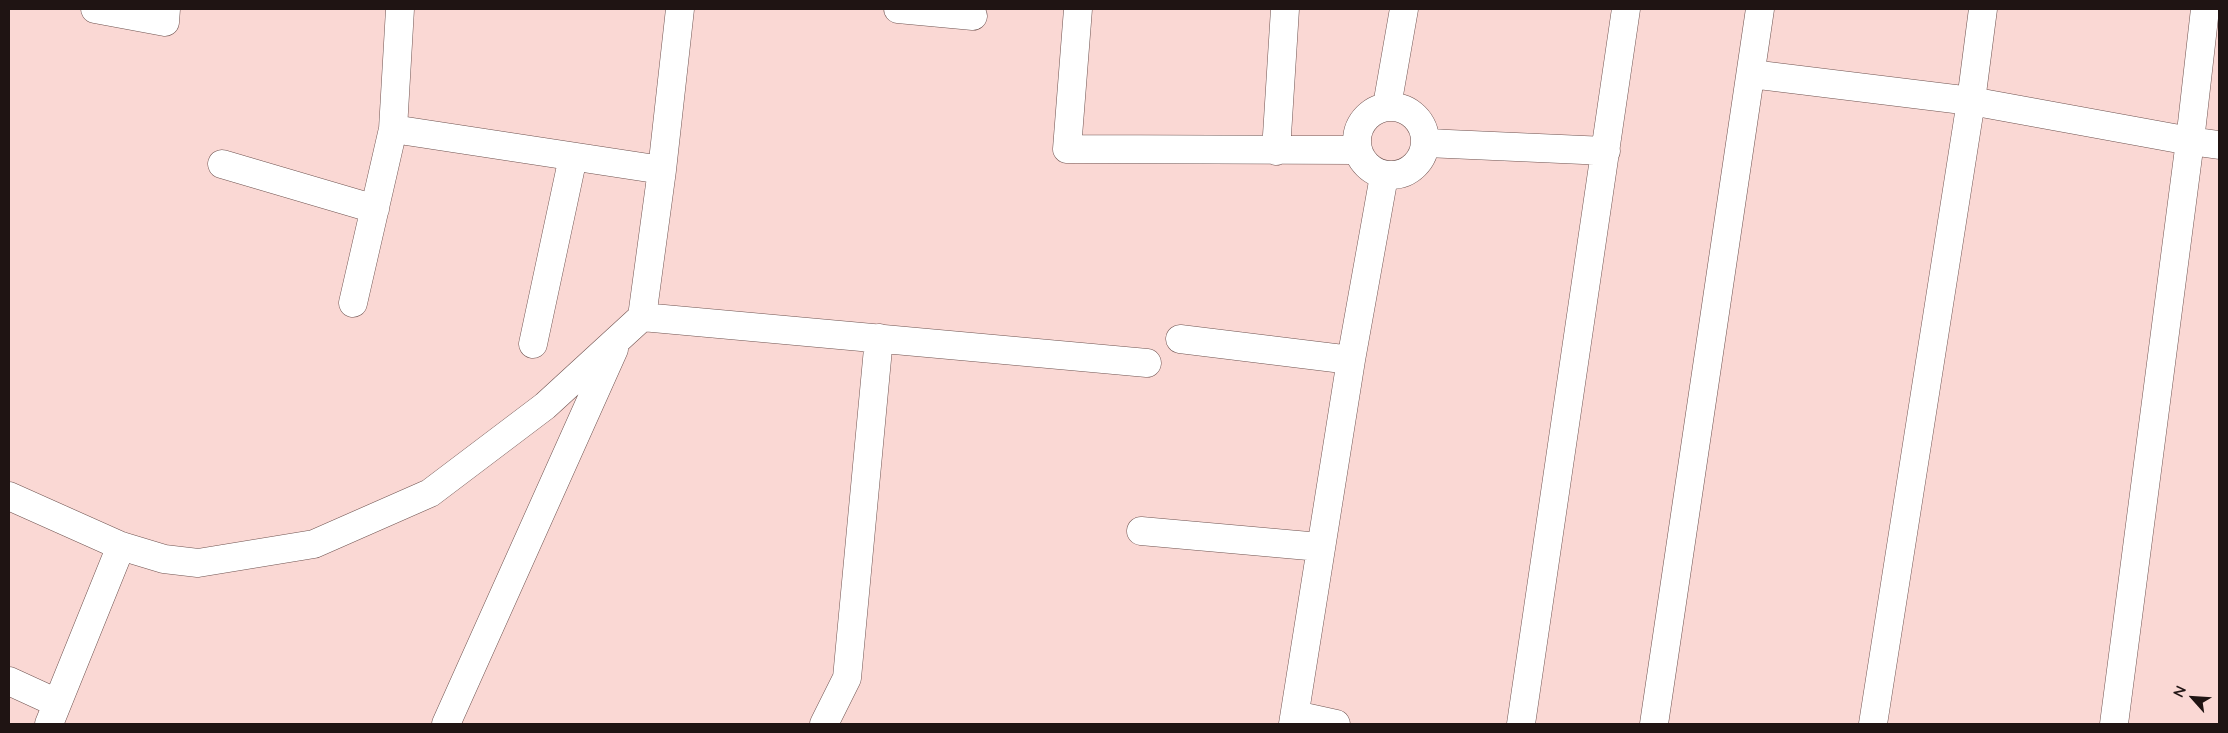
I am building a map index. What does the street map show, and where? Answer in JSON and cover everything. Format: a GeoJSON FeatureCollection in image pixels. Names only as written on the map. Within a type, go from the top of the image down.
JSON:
{"type":"FeatureCollection","features":[{"type":"Feature","properties":{"kind":"street"},"geometry":{"type":"LineString","coordinates":[[95,9],[165,22],[166,9]]}},
{"type":"Feature","properties":{"kind":"street"},"geometry":{"type":"LineString","coordinates":[[353,304],[393,129],[400,9]]}},
{"type":"Feature","properties":{"kind":"street"},"geometry":{"type":"LineString","coordinates":[[9,496],[121,546],[164,559],[198,562],[314,544],[430,493],[545,406],[642,317],[662,170],[680,9]]}},
{"type":"Feature","properties":{"kind":"street"},"geometry":{"type":"LineString","coordinates":[[898,9],[973,16]]}},
{"type":"Feature","properties":{"kind":"street"},"geometry":{"type":"LineString","coordinates":[[1078,9],[1067,149],[1357,150]]}},
{"type":"Feature","properties":{"kind":"street"},"geometry":{"type":"LineString","coordinates":[[1276,151],[1286,9]]}},
{"type":"Feature","properties":{"kind":"street"},"geometry":{"type":"LineString","coordinates":[[1387,106],[1404,9]]}},
{"type":"Feature","properties":{"kind":"street"},"geometry":{"type":"LineString","coordinates":[[1521,724],[1626,9]]}},
{"type":"Feature","properties":{"kind":"street"},"geometry":{"type":"LineString","coordinates":[[1654,724],[1760,9]]}},
{"type":"Feature","properties":{"kind":"street"},"geometry":{"type":"LineString","coordinates":[[1873,724],[1971,101],[1982,9]]}},
{"type":"Feature","properties":{"kind":"street"},"geometry":{"type":"LineString","coordinates":[[2114,724],[2190,141],[2205,9]]}},
{"type":"Feature","properties":{"kind":"street"},"geometry":{"type":"LineString","coordinates":[[1751,74],[1971,101],[2219,145]]}},
{"type":"Feature","properties":{"kind":"street"},"geometry":{"type":"LineString","coordinates":[[1387,106],[1407,110],[1421,123],[1426,143],[1419,162],[1404,174],[1384,176],[1366,167],[1357,150],[1358,130],[1369,114],[1387,106]]}},
{"type":"Feature","properties":{"kind":"street"},"geometry":{"type":"LineString","coordinates":[[393,129],[662,170]]}},
{"type":"Feature","properties":{"kind":"street"},"geometry":{"type":"LineString","coordinates":[[1426,143],[1606,151]]}},
{"type":"Feature","properties":{"kind":"street"},"geometry":{"type":"LineString","coordinates":[[533,344],[573,156]]}},
{"type":"Feature","properties":{"kind":"street"},"geometry":{"type":"LineString","coordinates":[[222,164],[375,209]]}},
{"type":"Feature","properties":{"kind":"street"},"geometry":{"type":"LineString","coordinates":[[1336,724],[1294,720],[1320,547],[1384,176]]}},
{"type":"Feature","properties":{"kind":"street"},"geometry":{"type":"LineString","coordinates":[[642,317],[1147,363]]}},
{"type":"Feature","properties":{"kind":"street"},"geometry":{"type":"LineString","coordinates":[[446,724],[619,338]]}},
{"type":"Feature","properties":{"kind":"street"},"geometry":{"type":"LineString","coordinates":[[824,724],[848,678],[880,338]]}},
{"type":"Feature","properties":{"kind":"street"},"geometry":{"type":"LineString","coordinates":[[1180,339],[1351,360]]}},
{"type":"Feature","properties":{"kind":"street"},"geometry":{"type":"LineString","coordinates":[[1141,531],[1320,547]]}},
{"type":"Feature","properties":{"kind":"street"},"geometry":{"type":"LineString","coordinates":[[9,681],[53,713],[121,546]]}}]}
